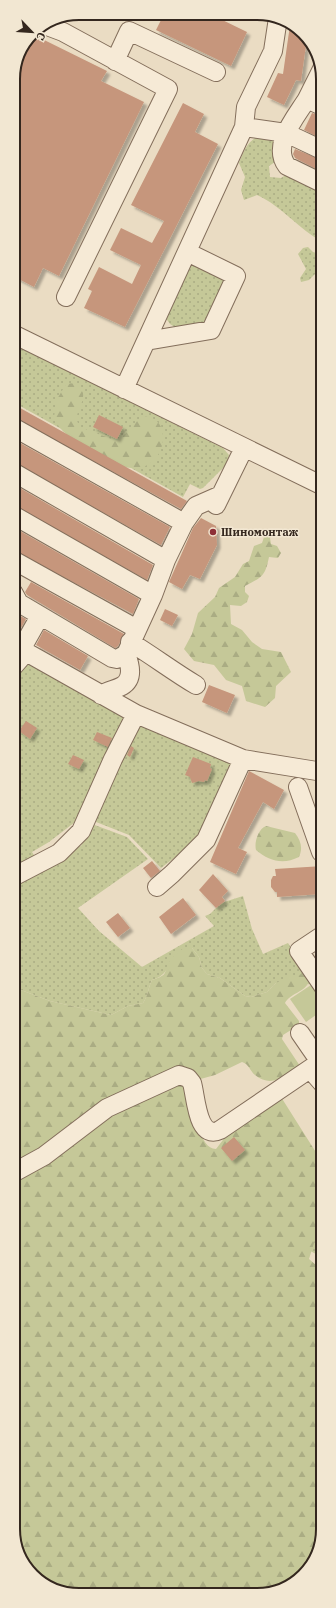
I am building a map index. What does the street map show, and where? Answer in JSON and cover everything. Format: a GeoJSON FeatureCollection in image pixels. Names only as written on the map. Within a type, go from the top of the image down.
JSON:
{"type":"FeatureCollection","features":[{"type":"Feature","properties":{"kind":"street"},"geometry":{"type":"LineString","coordinates":[[124,389],[244,127],[246,107],[273,51],[277,24]]}},
{"type":"Feature","properties":{"kind":"street"},"geometry":{"type":"LineString","coordinates":[[52,28],[63,32],[168,89],[66,297]]}},
{"type":"Feature","properties":{"kind":"street"},"geometry":{"type":"LineString","coordinates":[[115,61],[129,31],[216,72]]}},
{"type":"Feature","properties":{"kind":"street"},"geometry":{"type":"LineString","coordinates":[[315,103],[286,133],[282,146],[283,162],[287,166],[316,180]]}},
{"type":"Feature","properties":{"kind":"street"},"geometry":{"type":"LineString","coordinates":[[244,127],[286,133],[316,147]]}},
{"type":"Feature","properties":{"kind":"street"},"geometry":{"type":"LineString","coordinates":[[146,341],[211,330],[236,276],[187,252]]}},
{"type":"Feature","properties":{"kind":"street"},"geometry":{"type":"LineString","coordinates":[[20,337],[316,483]]}},
{"type":"Feature","properties":{"kind":"street"},"geometry":{"type":"LineString","coordinates":[[20,431],[184,524]]}},
{"type":"Feature","properties":{"kind":"street"},"geometry":{"type":"LineString","coordinates":[[213,512],[244,448]]}},
{"type":"Feature","properties":{"kind":"street"},"geometry":{"type":"LineString","coordinates":[[20,476],[166,560]]}},
{"type":"Feature","properties":{"kind":"street"},"geometry":{"type":"LineString","coordinates":[[20,604],[112,658],[117,659],[131,642],[153,596],[166,560],[184,524],[196,506],[221,495]]}},
{"type":"Feature","properties":{"kind":"street"},"geometry":{"type":"LineString","coordinates":[[20,519],[153,596]]}},
{"type":"Feature","properties":{"kind":"street"},"geometry":{"type":"LineString","coordinates":[[20,565],[131,642],[153,655],[170,670],[196,685]]}},
{"type":"Feature","properties":{"kind":"street"},"geometry":{"type":"LineString","coordinates":[[40,616],[20,647],[101,695],[136,714],[243,759],[316,771]]}},
{"type":"Feature","properties":{"kind":"street"},"geometry":{"type":"LineString","coordinates":[[101,695],[106,691],[123,686],[129,678],[131,642]]}},
{"type":"Feature","properties":{"kind":"street"},"geometry":{"type":"LineString","coordinates":[[20,873],[59,852],[81,831],[113,759],[136,714]]}},
{"type":"Feature","properties":{"kind":"street"},"geometry":{"type":"LineString","coordinates":[[157,886],[172,874],[206,840],[243,759]]}},
{"type":"Feature","properties":{"kind":"street"},"geometry":{"type":"LineString","coordinates":[[298,787],[316,838]]}},
{"type":"Feature","properties":{"kind":"street"},"geometry":{"type":"LineString","coordinates":[[316,940],[299,951],[316,976]]}},
{"type":"Feature","properties":{"kind":"street"},"geometry":{"type":"LineString","coordinates":[[300,1033],[316,1061]]}},
{"type":"Feature","properties":{"kind":"street"},"geometry":{"type":"LineString","coordinates":[[20,1169],[44,1156],[107,1108],[179,1075],[188,1078],[192,1083],[202,1124],[206,1130],[212,1132],[220,1130],[316,1065]]}},
{"type":"Feature","properties":{"kind":"green space"},"geometry":{"type":"Polygon","coordinates":[[[257,137],[270,138],[274,142],[275,162],[269,166],[270,177],[281,178],[291,172],[312,182],[316,189],[316,238],[274,205],[257,195],[244,200],[241,190],[245,177],[239,163],[248,145],[257,137]]]}},
{"type":"Feature","properties":{"kind":"green space"},"geometry":{"type":"Polygon","coordinates":[[[308,247],[316,253],[316,273],[309,280],[301,282],[300,278],[306,269],[298,254],[303,248],[308,247]]]}},
{"type":"Feature","properties":{"kind":"green space"},"geometry":{"type":"Polygon","coordinates":[[[192,264],[224,278],[224,283],[205,323],[176,328],[170,324],[165,317],[188,266],[192,264]]]}},
{"type":"Feature","properties":{"kind":"green space"},"geometry":{"type":"Polygon","coordinates":[[[20,347],[223,448],[229,455],[227,464],[203,488],[200,489],[190,484],[183,497],[20,406],[20,347]]]}},
{"type":"Feature","properties":{"kind":"green space"},"geometry":{"type":"Polygon","coordinates":[[[75,383],[80,387],[83,395],[83,400],[76,419],[80,427],[114,440],[126,434],[141,417],[152,418],[159,424],[163,432],[163,442],[160,452],[153,461],[144,467],[127,468],[112,462],[70,438],[61,429],[54,418],[56,401],[66,384],[75,383]]]}},
{"type":"Feature","properties":{"kind":"green space"},"geometry":{"type":"Polygon","coordinates":[[[266,531],[276,531],[270,538],[271,544],[277,546],[281,553],[278,558],[269,557],[266,569],[262,576],[245,586],[245,592],[249,596],[247,602],[241,606],[230,605],[231,624],[242,630],[252,642],[262,649],[281,652],[291,672],[276,686],[275,698],[265,707],[246,701],[242,686],[226,680],[214,665],[194,661],[184,649],[192,634],[198,613],[215,597],[219,588],[235,577],[243,564],[249,561],[254,546],[262,543],[266,531]]]}},
{"type":"Feature","properties":{"kind":"green space"},"geometry":{"type":"Polygon","coordinates":[[[20,654],[129,715],[235,761],[199,839],[161,868],[129,835],[91,820],[79,819],[49,842],[32,852],[41,866],[73,847],[81,846],[92,824],[127,837],[148,859],[78,908],[99,931],[142,967],[214,926],[205,916],[210,914],[221,903],[243,896],[252,929],[263,954],[288,943],[313,981],[307,986],[309,984],[276,983],[267,992],[251,997],[245,996],[220,978],[207,974],[202,968],[199,957],[192,948],[171,960],[164,973],[152,980],[143,1003],[128,1006],[111,1015],[50,1001],[20,990],[20,654]]]}},
{"type":"Feature","properties":{"kind":"green space"},"geometry":{"type":"Polygon","coordinates":[[[266,826],[295,833],[301,845],[299,857],[287,861],[276,861],[266,857],[256,850],[257,836],[266,826]]]}},
{"type":"Feature","properties":{"kind":"green space"},"geometry":{"type":"Polygon","coordinates":[[[185,947],[192,948],[199,957],[202,968],[207,974],[220,978],[245,996],[251,997],[267,992],[276,983],[288,977],[302,974],[309,981],[305,988],[290,997],[285,1003],[299,1021],[299,1025],[283,1035],[282,1039],[300,1066],[279,1079],[267,1081],[255,1075],[246,1064],[242,1062],[215,1075],[197,1080],[197,1108],[200,1131],[204,1140],[209,1146],[216,1149],[226,1136],[281,1097],[316,1152],[316,1236],[309,1259],[316,1265],[315,1540],[306,1562],[299,1571],[276,1585],[257,1588],[68,1587],[50,1580],[37,1571],[30,1562],[23,1548],[20,1529],[20,990],[50,1001],[111,1015],[128,1006],[143,1003],[152,980],[165,973],[170,960],[185,947]]]}},
{"type":"Feature","properties":{"kind":"green space"},"geometry":{"type":"Polygon","coordinates":[[[314,983],[316,986],[316,1015],[306,1022],[290,999],[314,983]]]}},
{"type":"Feature","properties":{"kind":"green space"},"geometry":{"type":"Polygon","coordinates":[[[316,1235],[316,1254],[305,1248],[316,1235]]]}},
{"type":"Feature","properties":{"kind":"building"},"geometry":{"type":"Polygon","coordinates":[[[161,20],[222,20],[247,32],[231,66],[156,30],[161,20]]]}},
{"type":"Feature","properties":{"kind":"building"},"geometry":{"type":"Polygon","coordinates":[[[289,30],[299,37],[306,46],[301,81],[296,80],[284,105],[267,97],[278,73],[283,74],[289,30]]]}},
{"type":"Feature","properties":{"kind":"building"},"geometry":{"type":"Polygon","coordinates":[[[52,44],[107,71],[101,81],[144,102],[59,276],[43,268],[34,287],[20,280],[20,75],[27,52],[52,52],[52,44]]]}},
{"type":"Feature","properties":{"kind":"building"},"geometry":{"type":"Polygon","coordinates":[[[183,103],[204,114],[195,132],[218,144],[125,327],[84,308],[92,291],[88,289],[99,267],[132,284],[141,265],[110,250],[121,228],[152,243],[164,221],[131,205],[183,103]]]}},
{"type":"Feature","properties":{"kind":"building"},"geometry":{"type":"Polygon","coordinates":[[[312,113],[316,114],[316,136],[304,130],[312,113]]]}},
{"type":"Feature","properties":{"kind":"building"},"geometry":{"type":"Polygon","coordinates":[[[295,149],[316,158],[316,169],[295,158],[293,154],[295,149]]]}},
{"type":"Feature","properties":{"kind":"building"},"geometry":{"type":"Polygon","coordinates":[[[20,408],[187,501],[181,509],[20,421],[20,408]]]}},
{"type":"Feature","properties":{"kind":"building"},"geometry":{"type":"Polygon","coordinates":[[[99,415],[123,427],[117,439],[93,427],[99,415]]]}},
{"type":"Feature","properties":{"kind":"building"},"geometry":{"type":"Polygon","coordinates":[[[20,443],[170,527],[161,545],[20,466],[20,443]]]}},
{"type":"Feature","properties":{"kind":"building"},"geometry":{"type":"Polygon","coordinates":[[[20,488],[153,565],[147,580],[20,509],[20,488]]]}},
{"type":"Feature","properties":{"kind":"building"},"geometry":{"type":"Polygon","coordinates":[[[201,518],[216,526],[217,545],[200,579],[190,575],[182,589],[169,582],[193,528],[201,518]]]}},
{"type":"Feature","properties":{"kind":"building"},"geometry":{"type":"Polygon","coordinates":[[[20,531],[139,599],[133,614],[20,554],[20,531]]]}},
{"type":"Feature","properties":{"kind":"building"},"geometry":{"type":"Polygon","coordinates":[[[31,582],[124,634],[118,646],[115,648],[27,595],[25,592],[31,582]]]}},
{"type":"Feature","properties":{"kind":"building"},"geometry":{"type":"Polygon","coordinates":[[[165,609],[178,615],[172,626],[160,620],[165,609]]]}},
{"type":"Feature","properties":{"kind":"building"},"geometry":{"type":"Polygon","coordinates":[[[20,616],[26,619],[20,630],[20,616]]]}},
{"type":"Feature","properties":{"kind":"building"},"geometry":{"type":"Polygon","coordinates":[[[44,630],[88,656],[80,670],[36,645],[44,630]]]}},
{"type":"Feature","properties":{"kind":"building"},"geometry":{"type":"Polygon","coordinates":[[[209,685],[235,695],[227,713],[202,702],[209,685]]]}},
{"type":"Feature","properties":{"kind":"building"},"geometry":{"type":"Polygon","coordinates":[[[26,721],[37,728],[30,739],[20,732],[26,721]]]}},
{"type":"Feature","properties":{"kind":"building"},"geometry":{"type":"Polygon","coordinates":[[[97,732],[112,738],[108,747],[93,740],[97,732]]]}},
{"type":"Feature","properties":{"kind":"building"},"geometry":{"type":"Polygon","coordinates":[[[131,746],[134,748],[130,757],[127,755],[131,746]]]}},
{"type":"Feature","properties":{"kind":"building"},"geometry":{"type":"Polygon","coordinates":[[[73,755],[84,760],[79,769],[68,764],[73,755]]]}},
{"type":"Feature","properties":{"kind":"building"},"geometry":{"type":"Polygon","coordinates":[[[193,757],[211,764],[210,768],[212,769],[207,781],[205,780],[204,782],[199,781],[192,783],[190,777],[185,775],[193,757]]]}},
{"type":"Feature","properties":{"kind":"building"},"geometry":{"type":"Polygon","coordinates":[[[249,771],[284,790],[274,809],[263,802],[238,848],[247,852],[236,874],[210,862],[249,771]]]}},
{"type":"Feature","properties":{"kind":"building"},"geometry":{"type":"Polygon","coordinates":[[[152,861],[160,871],[151,878],[143,868],[152,861]]]}},
{"type":"Feature","properties":{"kind":"building"},"geometry":{"type":"Polygon","coordinates":[[[316,866],[316,894],[277,897],[277,892],[275,892],[271,887],[271,880],[273,876],[276,876],[275,869],[316,866]]]}},
{"type":"Feature","properties":{"kind":"building"},"geometry":{"type":"Polygon","coordinates":[[[213,874],[228,891],[222,897],[225,901],[216,908],[199,890],[213,874]]]}},
{"type":"Feature","properties":{"kind":"building"},"geometry":{"type":"Polygon","coordinates":[[[183,898],[196,915],[171,934],[159,917],[183,898]]]}},
{"type":"Feature","properties":{"kind":"building"},"geometry":{"type":"Polygon","coordinates":[[[118,913],[130,928],[118,937],[106,922],[118,913]]]}},
{"type":"Feature","properties":{"kind":"building"},"geometry":{"type":"Polygon","coordinates":[[[234,1137],[245,1150],[232,1161],[221,1148],[234,1137]]]}},
{"type":"Feature","properties":{"kind":"place","name":"Шиномонтаж"},"geometry":{"type":"Point","coordinates":[213,532]}}]}
